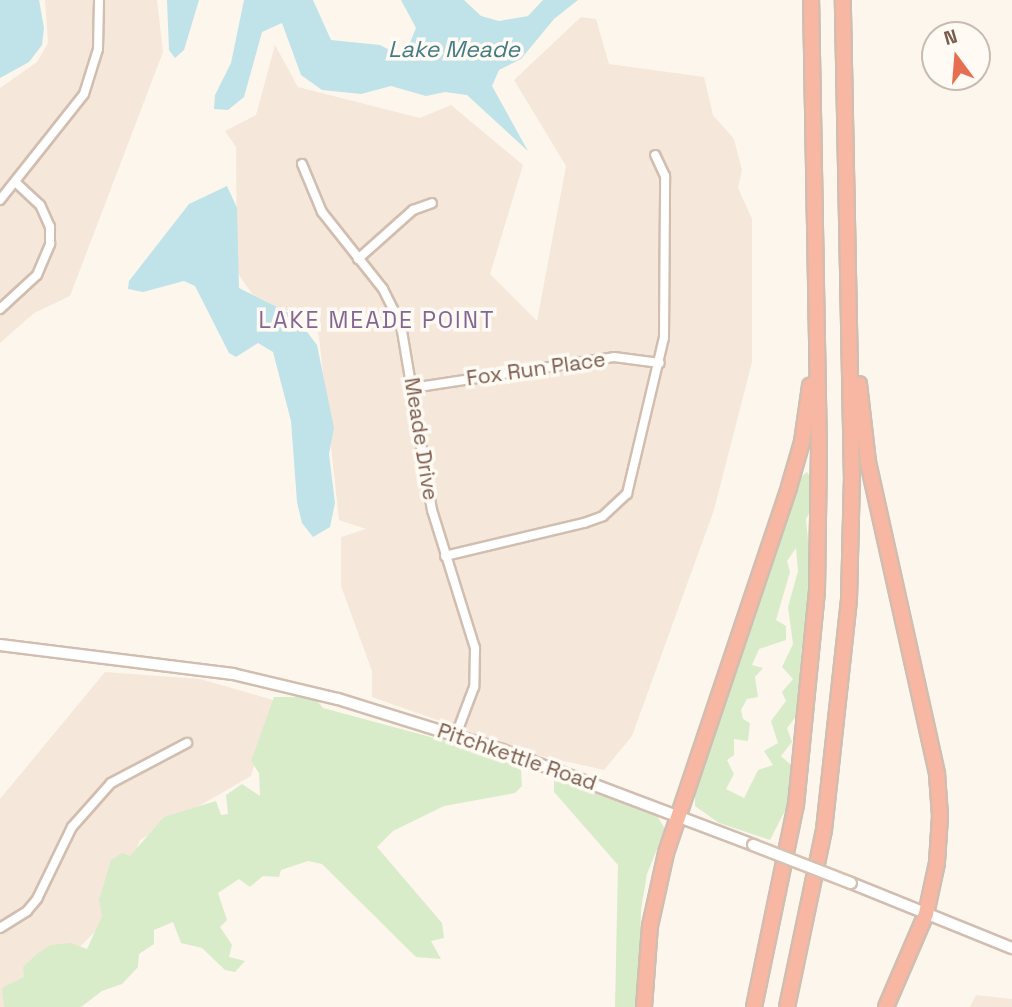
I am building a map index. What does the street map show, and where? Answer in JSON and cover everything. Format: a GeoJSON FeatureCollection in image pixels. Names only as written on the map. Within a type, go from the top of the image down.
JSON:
{"type":"FeatureCollection","features":[{"type":"Feature","properties":{"kind":"highway"},"geometry":{"type":"LineString","coordinates":[[754,1007],[796,805],[813,661],[820,524],[811,0]]}},
{"type":"Feature","properties":{"kind":"highway"},"geometry":{"type":"LineString","coordinates":[[787,1007],[824,830],[845,656],[852,492],[843,0]]}},
{"type":"Feature","properties":{"kind":"highway"},"geometry":{"type":"LineString","coordinates":[[849,292],[868,463],[937,774],[939,844],[926,914],[886,1007]]}},
{"type":"Feature","properties":{"kind":"highway"},"geometry":{"type":"LineString","coordinates":[[644,1007],[650,926],[677,817],[802,442],[817,299]]}},
{"type":"Feature","properties":{"kind":"main road","name":"Pitchkettle Road"},"geometry":{"type":"LineString","coordinates":[[0,645],[264,680],[456,735],[753,845],[1012,948]]}},
{"type":"Feature","properties":{"kind":"street"},"geometry":{"type":"LineString","coordinates":[[0,200],[85,94],[98,49],[99,0]]}},
{"type":"Feature","properties":{"kind":"street"},"geometry":{"type":"LineString","coordinates":[[445,556],[584,523],[615,508],[634,478],[664,338],[665,176],[655,155]]}},
{"type":"Feature","properties":{"kind":"street","name":"Meade Drive"},"geometry":{"type":"LineString","coordinates":[[302,164],[322,212],[395,309],[412,388],[424,472],[476,662],[474,687],[456,735]]}},
{"type":"Feature","properties":{"kind":"street"},"geometry":{"type":"LineString","coordinates":[[0,309],[37,275],[50,244],[50,227],[40,205],[15,182]]}},
{"type":"Feature","properties":{"kind":"street"},"geometry":{"type":"LineString","coordinates":[[358,259],[413,210],[432,203]]}},
{"type":"Feature","properties":{"kind":"street","name":"Fox Run Place"},"geometry":{"type":"LineString","coordinates":[[412,388],[614,357],[660,363]]}},
{"type":"Feature","properties":{"kind":"street"},"geometry":{"type":"LineString","coordinates":[[0,928],[27,911],[37,899],[72,827],[111,783],[187,743]]}},
{"type":"Feature","properties":{"kind":"shaded area"},"geometry":{"type":"Polygon","coordinates":[[[45,0],[157,0],[163,52],[70,296],[34,313],[0,343],[0,88],[37,62],[48,43],[45,0]]]}},
{"type":"Feature","properties":{"kind":"shaded area"},"geometry":{"type":"Polygon","coordinates":[[[581,17],[596,19],[609,64],[704,77],[713,115],[734,139],[742,170],[738,188],[752,219],[752,362],[714,510],[632,736],[604,770],[533,754],[372,697],[372,671],[341,586],[341,537],[366,529],[339,520],[319,337],[313,315],[280,309],[252,294],[237,272],[236,147],[225,131],[256,115],[275,45],[298,87],[420,118],[451,105],[523,165],[490,274],[537,321],[566,166],[514,80],[581,17]]]}},
{"type":"Feature","properties":{"kind":"shaded area"},"geometry":{"type":"Polygon","coordinates":[[[105,672],[200,679],[273,700],[251,776],[140,840],[110,916],[22,1007],[0,1007],[0,799],[105,672]]]}},
{"type":"Feature","properties":{"kind":"shaded area"},"geometry":{"type":"Polygon","coordinates":[[[976,995],[1012,999],[1012,1007],[970,1007],[976,995]]]}},
{"type":"Feature","properties":{"kind":"green space"},"geometry":{"type":"Polygon","coordinates":[[[807,472],[814,482],[814,505],[806,519],[812,580],[801,654],[805,667],[799,681],[802,709],[787,728],[792,742],[781,756],[791,765],[791,799],[770,840],[719,823],[695,806],[695,791],[794,483],[807,472]],[[796,548],[787,561],[790,572],[776,620],[786,626],[786,640],[759,649],[752,665],[763,668],[755,677],[758,697],[747,699],[741,710],[743,719],[750,723],[748,741],[734,739],[734,755],[727,760],[734,774],[726,789],[744,798],[758,770],[773,765],[764,751],[778,743],[771,721],[786,701],[782,692],[793,679],[782,667],[793,644],[788,607],[798,571],[796,548]]]}},
{"type":"Feature","properties":{"kind":"green space"},"geometry":{"type":"Polygon","coordinates":[[[274,697],[314,697],[323,708],[490,753],[521,770],[522,786],[515,793],[444,806],[393,831],[377,847],[442,923],[444,938],[431,941],[441,959],[416,957],[322,864],[308,861],[281,870],[279,877],[263,876],[250,887],[239,879],[218,893],[227,920],[220,927],[232,945],[229,957],[245,961],[235,972],[225,970],[202,948],[181,943],[173,922],[154,930],[154,944],[139,954],[138,967],[122,984],[102,991],[81,1007],[4,1007],[2,988],[24,977],[23,967],[38,953],[51,945],[71,943],[87,949],[102,916],[99,900],[111,860],[122,853],[130,856],[164,817],[216,801],[221,815],[228,814],[226,795],[242,784],[260,796],[259,773],[251,761],[274,697]]]}},
{"type":"Feature","properties":{"kind":"green space"},"geometry":{"type":"Polygon","coordinates":[[[560,775],[656,814],[665,829],[647,874],[641,910],[638,1007],[615,1007],[618,865],[554,792],[554,778],[560,775]]]}},
{"type":"Feature","properties":{"kind":"water"},"geometry":{"type":"Polygon","coordinates":[[[0,0],[39,0],[44,28],[42,45],[29,62],[0,78],[0,0]]]}},
{"type":"Feature","properties":{"kind":"water"},"geometry":{"type":"Polygon","coordinates":[[[167,0],[199,0],[184,50],[175,58],[169,50],[167,0]]]}},
{"type":"Feature","properties":{"kind":"water","name":"Lake Meade"},"geometry":{"type":"Polygon","coordinates":[[[244,0],[313,0],[331,40],[380,45],[397,54],[406,52],[416,28],[401,0],[464,0],[481,16],[499,21],[528,16],[543,0],[578,0],[554,19],[521,59],[499,70],[492,86],[528,151],[467,95],[445,92],[426,96],[391,86],[361,94],[322,90],[301,75],[282,23],[262,32],[244,97],[228,110],[214,109],[215,95],[231,63],[244,0]]]}},
{"type":"Feature","properties":{"kind":"water"},"geometry":{"type":"Polygon","coordinates":[[[227,186],[237,208],[239,288],[295,316],[317,345],[334,428],[329,454],[335,503],[330,527],[313,537],[302,523],[297,502],[291,421],[273,352],[258,343],[236,357],[229,353],[195,286],[184,281],[143,292],[128,289],[129,281],[189,204],[227,186]]]}},
{"type":"Feature","properties":{"kind":"district","name":"LAKE MEADE POINT"},"geometry":{"type":"Point","coordinates":[377,320]}}]}
